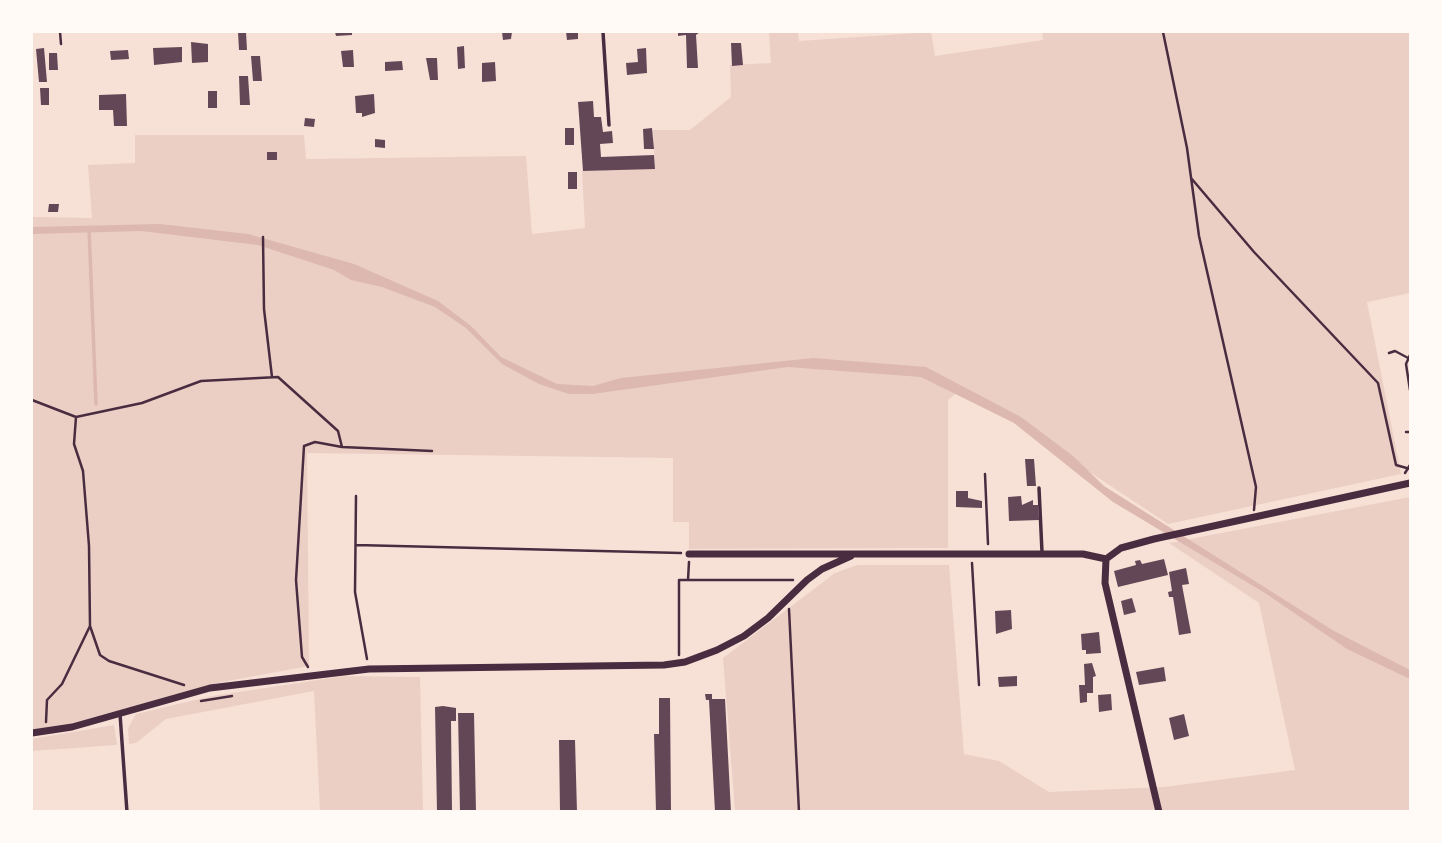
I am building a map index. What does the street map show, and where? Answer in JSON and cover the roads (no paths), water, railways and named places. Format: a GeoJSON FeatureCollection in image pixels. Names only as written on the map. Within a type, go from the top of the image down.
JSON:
{"type":"FeatureCollection","features":[{"type":"Feature","properties":{"kind":"street"},"geometry":{"type":"LineString","coordinates":[[689,554],[1083,554],[1106,559],[1121,548],[1154,539],[1410,483]]}},
{"type":"Feature","properties":{"kind":"street"},"geometry":{"type":"LineString","coordinates":[[32,733],[200,691],[369,669],[679,663],[718,650],[744,636],[807,580],[822,569],[851,556]]}},
{"type":"Feature","properties":{"kind":"street"},"geometry":{"type":"LineString","coordinates":[[1106,559],[1105,583],[1158,811]]}},
{"type":"Feature","properties":{"kind":"lane"},"geometry":{"type":"LineString","coordinates":[[603,32],[609,125]]}},
{"type":"Feature","properties":{"kind":"lane"},"geometry":{"type":"LineString","coordinates":[[1039,488],[1042,554]]}},
{"type":"Feature","properties":{"kind":"lane"},"geometry":{"type":"LineString","coordinates":[[120,713],[127,811]]}},
{"type":"Feature","properties":{"kind":"waterway"},"geometry":{"type":"LineString","coordinates":[[89,228],[96,404]]}}]}
